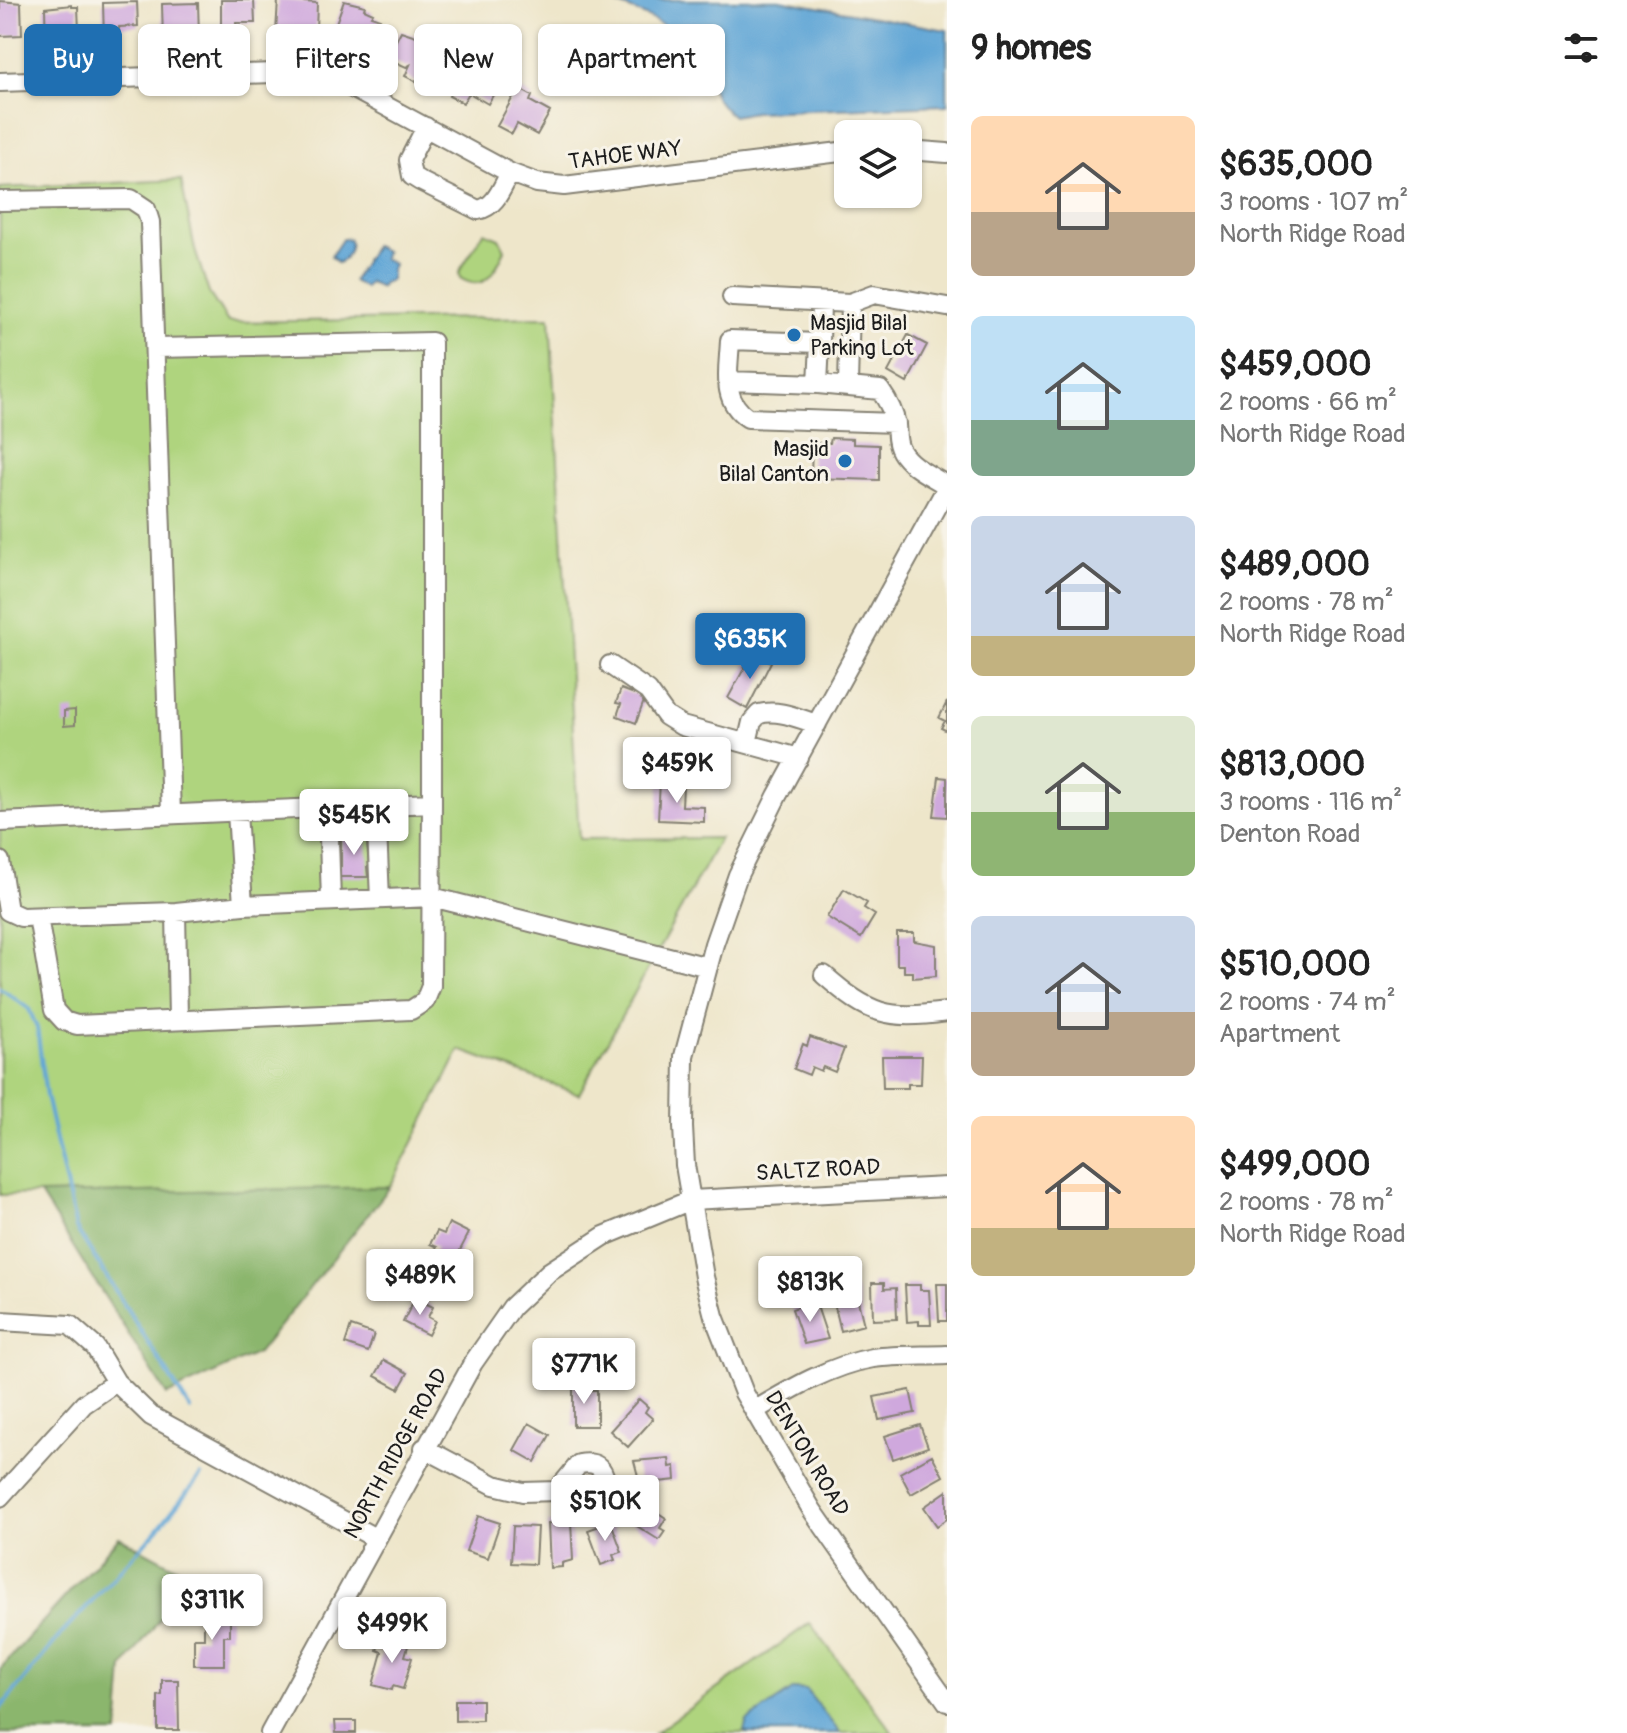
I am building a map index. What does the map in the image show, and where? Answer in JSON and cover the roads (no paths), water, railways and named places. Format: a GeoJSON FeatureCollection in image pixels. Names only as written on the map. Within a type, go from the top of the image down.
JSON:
{"type":"FeatureCollection","features":[{"type":"Feature","properties":{"kind":"street","name":"TAHOE WAY"},"geometry":{"type":"LineString","coordinates":[[0,82],[296,72],[345,84],[510,173],[537,183],[564,186],[834,153]]}},
{"type":"Feature","properties":{"kind":"street"},"geometry":{"type":"LineString","coordinates":[[426,127],[409,160],[412,176],[420,181],[478,210],[487,209],[493,203],[510,173]]}},
{"type":"Feature","properties":{"kind":"street"},"geometry":{"type":"LineString","coordinates":[[922,151],[947,153]]}},
{"type":"Feature","properties":{"kind":"street"},"geometry":{"type":"LineString","coordinates":[[0,201],[120,198],[131,199],[146,209],[152,233],[171,813]]}},
{"type":"Feature","properties":{"kind":"street"},"geometry":{"type":"LineString","coordinates":[[732,297],[850,303],[874,294],[947,307]]}},
{"type":"Feature","properties":{"kind":"street"},"geometry":{"type":"LineString","coordinates":[[818,384],[821,302]]}},
{"type":"Feature","properties":{"kind":"street"},"geometry":{"type":"LineString","coordinates":[[848,386],[850,303]]}},
{"type":"Feature","properties":{"kind":"street"},"geometry":{"type":"LineString","coordinates":[[820,343],[730,340],[729,393],[735,409],[748,418],[896,423]]}},
{"type":"Feature","properties":{"kind":"street"},"geometry":{"type":"LineString","coordinates":[[38,917],[54,1010],[64,1021],[77,1025],[411,1010],[425,1001],[431,986],[432,342],[156,348]]}},
{"type":"Feature","properties":{"kind":"street"},"geometry":{"type":"LineString","coordinates":[[691,1200],[684,1140],[684,1056],[708,967],[738,875],[947,486],[902,454],[898,446],[893,402],[880,390],[729,381]]}},
{"type":"Feature","properties":{"kind":"street"},"geometry":{"type":"LineString","coordinates":[[610,665],[648,691],[666,716],[682,726],[799,758]]}},
{"type":"Feature","properties":{"kind":"street"},"geometry":{"type":"LineString","coordinates":[[747,743],[752,722],[759,714],[769,711],[817,724]]}},
{"type":"Feature","properties":{"kind":"street"},"geometry":{"type":"LineString","coordinates":[[0,822],[432,803]]}},
{"type":"Feature","properties":{"kind":"street"},"geometry":{"type":"LineString","coordinates":[[376,805],[380,899]]}},
{"type":"Feature","properties":{"kind":"street"},"geometry":{"type":"LineString","coordinates":[[328,808],[331,901]]}},
{"type":"Feature","properties":{"kind":"street"},"geometry":{"type":"LineString","coordinates":[[237,812],[243,905]]}},
{"type":"Feature","properties":{"kind":"street"},"geometry":{"type":"LineString","coordinates":[[0,861],[4,914],[21,917],[176,912],[243,905],[432,897],[708,967]]}},
{"type":"Feature","properties":{"kind":"street"},"geometry":{"type":"LineString","coordinates":[[176,912],[178,1019]]}},
{"type":"Feature","properties":{"kind":"street"},"geometry":{"type":"LineString","coordinates":[[824,975],[849,996],[882,1014],[920,1016],[947,1012]]}},
{"type":"Feature","properties":{"kind":"street","name":"SALTZ ROAD"},"geometry":{"type":"LineString","coordinates":[[691,1200],[947,1187]]}},
{"type":"Feature","properties":{"kind":"street","name":"DENTON ROAD"},"geometry":{"type":"LineString","coordinates":[[691,1200],[714,1316],[744,1393],[812,1510],[947,1702]]}},
{"type":"Feature","properties":{"kind":"street","name":"NORTH RIDGE ROAD"},"geometry":{"type":"LineString","coordinates":[[270,1733],[424,1448],[489,1337],[512,1307],[549,1272],[604,1236],[691,1200]]}},
{"type":"Feature","properties":{"kind":"street"},"geometry":{"type":"LineString","coordinates":[[0,1321],[70,1325],[95,1347],[116,1382],[151,1416],[375,1538]]}},
{"type":"Feature","properties":{"kind":"street"},"geometry":{"type":"LineString","coordinates":[[754,1411],[832,1370],[853,1363],[884,1357],[947,1355]]}},
{"type":"Feature","properties":{"kind":"street"},"geometry":{"type":"LineString","coordinates":[[0,1497],[84,1404],[116,1382]]}},
{"type":"Feature","properties":{"kind":"street"},"geometry":{"type":"LineString","coordinates":[[424,1448],[494,1485],[523,1492],[557,1491]]}},
{"type":"Feature","properties":{"kind":"water"},"geometry":{"type":"Polygon","coordinates":[[[603,0],[779,0],[947,30],[947,105],[754,112],[733,116],[715,96],[725,96],[725,24],[661,24],[603,0]]]}},
{"type":"Feature","properties":{"kind":"water"},"geometry":{"type":"Polygon","coordinates":[[[343,238],[349,239],[350,249],[338,263],[331,256],[343,238]]]}},
{"type":"Feature","properties":{"kind":"water"},"geometry":{"type":"Polygon","coordinates":[[[374,246],[386,252],[383,258],[393,264],[391,280],[380,288],[369,282],[365,288],[353,281],[374,246]]]}},
{"type":"Feature","properties":{"kind":"water"},"geometry":{"type":"Polygon","coordinates":[[[794,1689],[806,1690],[840,1733],[744,1731],[747,1721],[794,1689]]]}},
{"type":"Feature","properties":{"kind":"waterway"},"geometry":{"type":"LineString","coordinates":[[0,988],[29,1009],[37,1028],[46,1096],[76,1228],[190,1409]]}},
{"type":"Feature","properties":{"kind":"waterway"},"geometry":{"type":"LineString","coordinates":[[0,1709],[58,1638],[157,1530],[201,1475]]}},
{"type":"Feature","properties":{"kind":"place","name":"Masjid Bilal Parking Lot"},"geometry":{"type":"Point","coordinates":[794,335]}},
{"type":"Feature","properties":{"kind":"place","name":"Masjid Bilal Canton"},"geometry":{"type":"Point","coordinates":[845,461]}}]}
